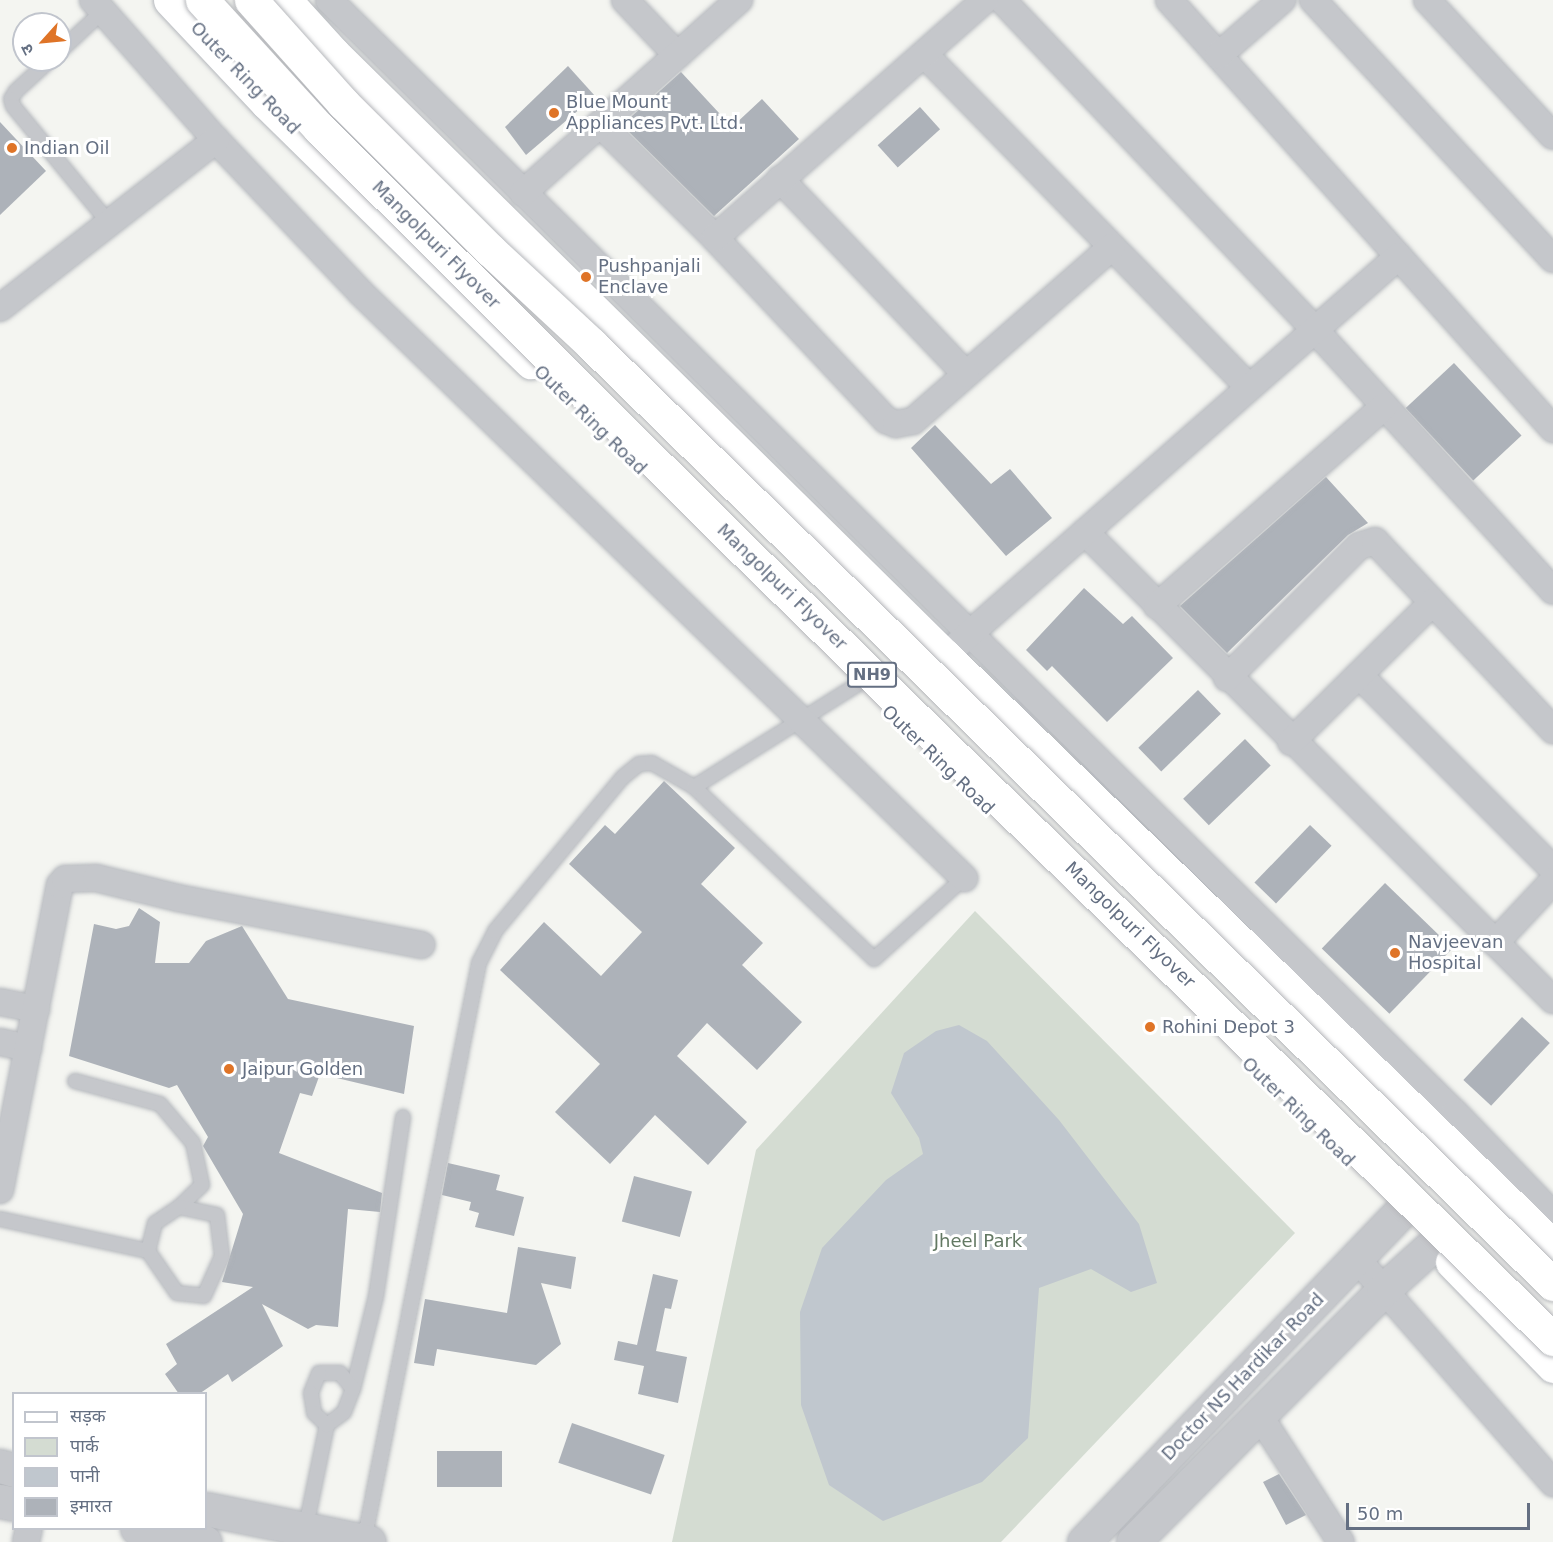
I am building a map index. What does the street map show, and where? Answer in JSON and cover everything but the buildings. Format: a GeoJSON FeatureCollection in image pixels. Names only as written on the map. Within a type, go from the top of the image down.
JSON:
{"type":"FeatureCollection","features":[{"type":"Feature","properties":{"kind":"main road","name":"Outer Ring Road"},"geometry":{"type":"LineString","coordinates":[[170,0],[267,103],[1434,1244],[1553,1366]]}},
{"type":"Feature","properties":{"kind":"main road","name":"Mangolpuri Flyover"},"geometry":{"type":"LineString","coordinates":[[202,0],[319,128],[733,540],[1553,1339]]}},
{"type":"Feature","properties":{"kind":"main road","name":"Mangolpuri Flyover"},"geometry":{"type":"LineString","coordinates":[[251,0],[343,103],[490,250],[642,393],[1553,1284]]}},
{"type":"Feature","properties":{"kind":"main road"},"geometry":{"type":"LineString","coordinates":[[285,0],[333,53],[945,656],[1553,1246]]}},
{"type":"Feature","properties":{"kind":"main road"},"geometry":{"type":"LineString","coordinates":[[1250,1065],[1300,998]]}},
{"type":"Feature","properties":{"kind":"street"},"geometry":{"type":"LineString","coordinates":[[329,0],[1455,1113],[1553,1215]]}},
{"type":"Feature","properties":{"kind":"street"},"geometry":{"type":"LineString","coordinates":[[625,0],[677,55]]}},
{"type":"Feature","properties":{"kind":"street"},"geometry":{"type":"LineString","coordinates":[[523,193],[738,0]]}},
{"type":"Feature","properties":{"kind":"street"},"geometry":{"type":"LineString","coordinates":[[715,237],[985,0]]}},
{"type":"Feature","properties":{"kind":"street"},"geometry":{"type":"LineString","coordinates":[[1002,0],[1315,330],[1553,591]]}},
{"type":"Feature","properties":{"kind":"street"},"geometry":{"type":"LineString","coordinates":[[1169,0],[1553,429]]}},
{"type":"Feature","properties":{"kind":"street"},"geometry":{"type":"LineString","coordinates":[[1219,55],[1282,0]]}},
{"type":"Feature","properties":{"kind":"street"},"geometry":{"type":"LineString","coordinates":[[1313,0],[1553,259]]}},
{"type":"Feature","properties":{"kind":"street"},"geometry":{"type":"LineString","coordinates":[[1430,1],[1553,136]]}},
{"type":"Feature","properties":{"kind":"street"},"geometry":{"type":"LineString","coordinates":[[98,6],[216,140],[360,292],[804,720],[964,878]]}},
{"type":"Feature","properties":{"kind":"street"},"geometry":{"type":"LineString","coordinates":[[924,54],[1249,387]]}},
{"type":"Feature","properties":{"kind":"street"},"geometry":{"type":"LineString","coordinates":[[600,124],[715,237],[886,420],[896,424],[913,421],[1112,247]]}},
{"type":"Feature","properties":{"kind":"street"},"geometry":{"type":"LineString","coordinates":[[0,308],[216,140]]}},
{"type":"Feature","properties":{"kind":"street"},"geometry":{"type":"LineString","coordinates":[[780,179],[966,374]]}},
{"type":"Feature","properties":{"kind":"street"},"geometry":{"type":"LineString","coordinates":[[945,656],[1398,256]]}},
{"type":"Feature","properties":{"kind":"street"},"geometry":{"type":"LineString","coordinates":[[1157,606],[1385,406]]}},
{"type":"Feature","properties":{"kind":"street"},"geometry":{"type":"LineString","coordinates":[[1085,532],[1227,678],[1553,1000]]}},
{"type":"Feature","properties":{"kind":"street"},"geometry":{"type":"LineString","coordinates":[[1227,678],[1368,541],[1375,541],[1553,730]]}},
{"type":"Feature","properties":{"kind":"street"},"geometry":{"type":"LineString","coordinates":[[1292,742],[1433,602]]}},
{"type":"Feature","properties":{"kind":"street"},"geometry":{"type":"LineString","coordinates":[[1359,675],[1553,869]]}},
{"type":"Feature","properties":{"kind":"street"},"geometry":{"type":"LineString","coordinates":[[0,1190],[60,885],[72,876],[96,878],[178,898],[422,945]]}},
{"type":"Feature","properties":{"kind":"street"},"geometry":{"type":"LineString","coordinates":[[1495,943],[1553,881]]}},
{"type":"Feature","properties":{"kind":"street"},"geometry":{"type":"LineString","coordinates":[[0,1002],[36,1009]]}},
{"type":"Feature","properties":{"kind":"street"},"geometry":{"type":"LineString","coordinates":[[0,1042],[28,1048]]}},
{"type":"Feature","properties":{"kind":"street","name":"Doctor NS Hardikar Road"},"geometry":{"type":"LineString","coordinates":[[1083,1542],[1401,1212]]}},
{"type":"Feature","properties":{"kind":"street","name":"Doctor NS Hardikar Road"},"geometry":{"type":"LineString","coordinates":[[1133,1542],[1383,1290],[1434,1244]]}},
{"type":"Feature","properties":{"kind":"street"},"geometry":{"type":"LineString","coordinates":[[1357,1259],[1553,1484]]}},
{"type":"Feature","properties":{"kind":"street"},"geometry":{"type":"LineString","coordinates":[[1259,1415],[1341,1542]]}},
{"type":"Feature","properties":{"kind":"street"},"geometry":{"type":"LineString","coordinates":[[207,1509],[305,1536],[366,1542]]}},
{"type":"Feature","properties":{"kind":"street"},"geometry":{"type":"LineString","coordinates":[[147,1530],[205,1542]]}},
{"type":"Feature","properties":{"kind":"lane"},"geometry":{"type":"LineString","coordinates":[[72,37],[98,6]]}},
{"type":"Feature","properties":{"kind":"lane"},"geometry":{"type":"LineString","coordinates":[[37,72],[16,91],[11,99],[13,106],[109,223]]}},
{"type":"Feature","properties":{"kind":"lane"},"geometry":{"type":"LineString","coordinates":[[694,787],[860,684]]}},
{"type":"Feature","properties":{"kind":"lane"},"geometry":{"type":"LineString","coordinates":[[366,1542],[479,963],[520,898],[623,777],[639,764],[652,763],[694,787],[874,959],[964,878]]}},
{"type":"Feature","properties":{"kind":"lane"},"geometry":{"type":"LineString","coordinates":[[75,1080],[160,1104],[193,1143],[202,1185],[178,1207],[155,1223],[148,1251]]}},
{"type":"Feature","properties":{"kind":"lane"},"geometry":{"type":"LineString","coordinates":[[305,1536],[327,1425],[344,1412],[353,1389],[376,1296],[403,1118]]}},
{"type":"Feature","properties":{"kind":"lane"},"geometry":{"type":"LineString","coordinates":[[0,1219],[148,1251],[177,1293],[204,1296],[222,1256],[217,1215],[178,1207]]}},
{"type":"Feature","properties":{"kind":"lane"},"geometry":{"type":"LineString","coordinates":[[327,1425],[314,1413],[311,1393],[319,1373],[340,1373],[353,1389]]}},
{"type":"Feature","properties":{"kind":"green space","name":"Jheel Park"},"geometry":{"type":"Polygon","coordinates":[[[975,911],[1295,1233],[1001,1542],[672,1542],[756,1150],[975,911]]]}},
{"type":"Feature","properties":{"kind":"water"},"geometry":{"type":"Polygon","coordinates":[[[959,1025],[987,1041],[1059,1120],[1139,1224],[1157,1283],[1131,1292],[1091,1269],[1039,1288],[1028,1438],[982,1482],[883,1521],[829,1485],[801,1405],[800,1312],[822,1248],[886,1180],[923,1154],[919,1138],[891,1093],[904,1053],[936,1031],[959,1025]]]}},
{"type":"Feature","properties":{"kind":"place","name":"Blue Mount Appliances Pvt. Ltd."},"geometry":{"type":"Point","coordinates":[554,113]}},
{"type":"Feature","properties":{"kind":"place","name":"Indian Oil"},"geometry":{"type":"Point","coordinates":[12,148]}},
{"type":"Feature","properties":{"kind":"place","name":"Pushpanjali Enclave"},"geometry":{"type":"Point","coordinates":[586,277]}},
{"type":"Feature","properties":{"kind":"place","name":"Navjeevan Hospital"},"geometry":{"type":"Point","coordinates":[1395,953]}},
{"type":"Feature","properties":{"kind":"place","name":"Rohini Depot 3"},"geometry":{"type":"Point","coordinates":[1150,1027]}},
{"type":"Feature","properties":{"kind":"place","name":"Jaipur Golden"},"geometry":{"type":"Point","coordinates":[229,1069]}}]}
